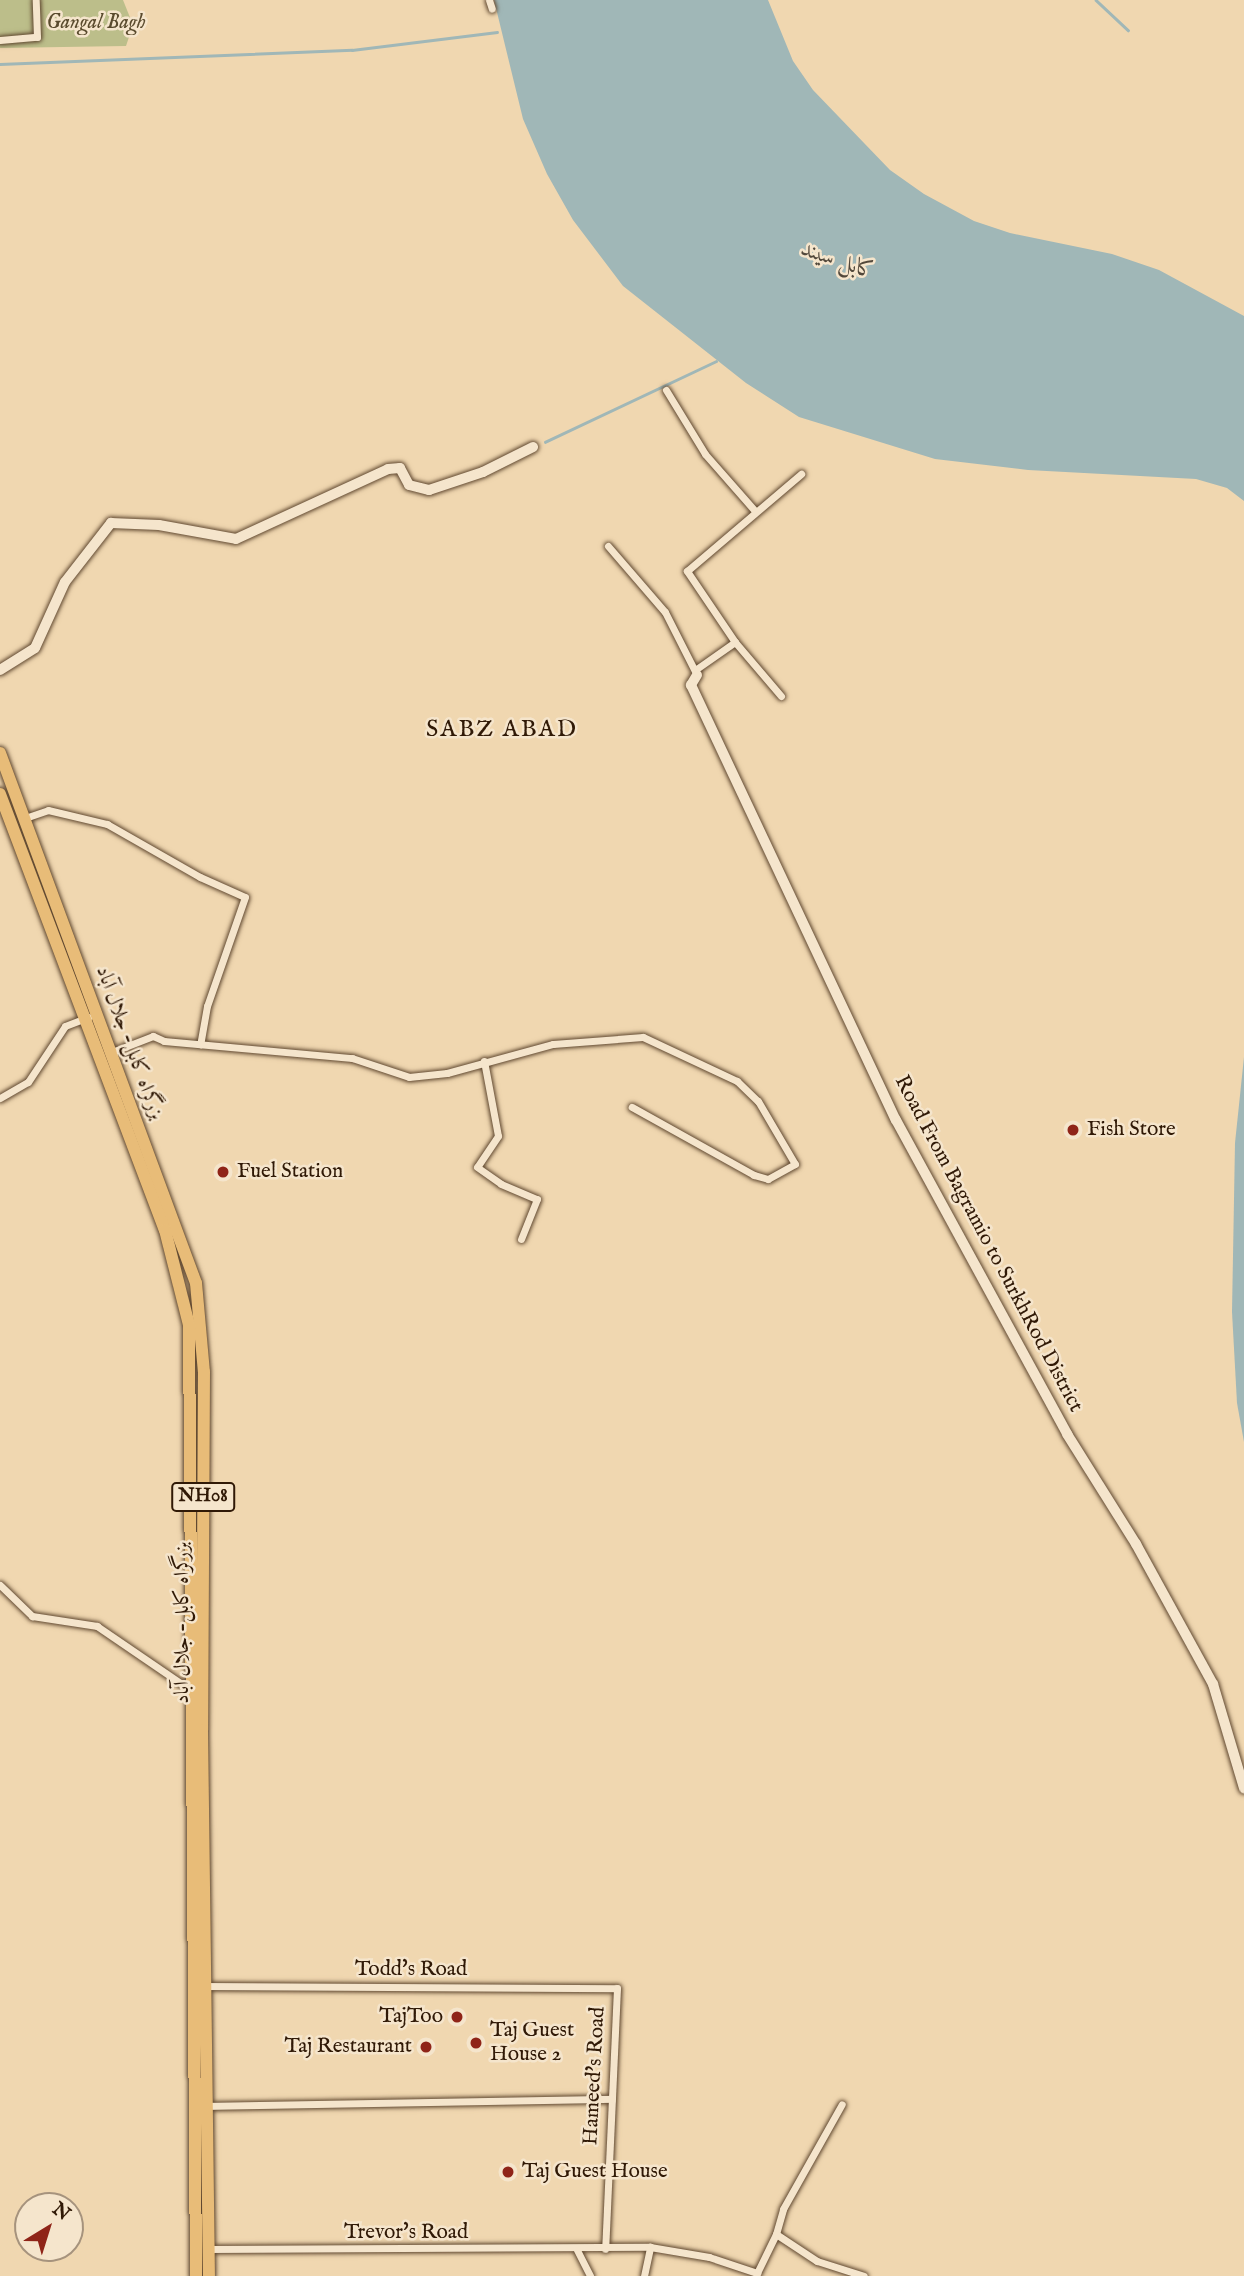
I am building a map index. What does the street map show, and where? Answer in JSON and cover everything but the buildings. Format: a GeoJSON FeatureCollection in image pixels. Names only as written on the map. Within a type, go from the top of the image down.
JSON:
{"type":"FeatureCollection","features":[{"type":"Feature","properties":{"kind":"highway","name":"بزرگراه کابل- جلال آباد"},"geometry":{"type":"LineString","coordinates":[[0,753],[196,1283],[204,1372],[204,1986],[209,2276]]}},
{"type":"Feature","properties":{"kind":"highway","name":"بزرگراه کابل- جلال آباد"},"geometry":{"type":"LineString","coordinates":[[0,794],[4,817],[85,1018],[165,1230],[189,1325],[196,2276]]}},
{"type":"Feature","properties":{"kind":"street"},"geometry":{"type":"LineString","coordinates":[[0,40],[37,37],[36,0]]}},
{"type":"Feature","properties":{"kind":"street"},"geometry":{"type":"LineString","coordinates":[[489,0],[492,9]]}},
{"type":"Feature","properties":{"kind":"street"},"geometry":{"type":"LineString","coordinates":[[666,390],[705,454],[755,511]]}},
{"type":"Feature","properties":{"kind":"street"},"geometry":{"type":"LineString","coordinates":[[0,670],[35,648],[65,582],[111,523],[159,525],[236,539],[388,469],[401,468],[409,485],[429,490],[483,472],[533,447]]}},
{"type":"Feature","properties":{"kind":"street"},"geometry":{"type":"LineString","coordinates":[[781,696],[735,642],[687,570],[801,474]]}},
{"type":"Feature","properties":{"kind":"street"},"geometry":{"type":"LineString","coordinates":[[608,546],[665,612],[696,672],[735,642]]}},
{"type":"Feature","properties":{"kind":"street","name":"Road From Bagramio to SurkhRod District"},"geometry":{"type":"LineString","coordinates":[[696,672],[691,685],[896,1120],[1067,1434],[1136,1544],[1213,1684],[1244,1788]]}},
{"type":"Feature","properties":{"kind":"street"},"geometry":{"type":"LineString","coordinates":[[24,818],[48,810],[107,824],[200,877],[245,897],[207,1006],[200,1044]]}},
{"type":"Feature","properties":{"kind":"street"},"geometry":{"type":"LineString","coordinates":[[0,1098],[28,1082],[65,1026],[98,1012]]}},
{"type":"Feature","properties":{"kind":"street"},"geometry":{"type":"LineString","coordinates":[[112,1052],[153,1036],[200,1044],[352,1058],[409,1077],[447,1073],[553,1044],[643,1037],[737,1081],[758,1101],[795,1164],[768,1179],[754,1175],[632,1107]]}},
{"type":"Feature","properties":{"kind":"street"},"geometry":{"type":"LineString","coordinates":[[484,1061],[498,1136],[477,1167],[501,1184],[537,1199],[521,1239]]}},
{"type":"Feature","properties":{"kind":"street"},"geometry":{"type":"LineString","coordinates":[[0,1585],[32,1616],[97,1626],[192,1691]]}},
{"type":"Feature","properties":{"kind":"street","name":"Todd's Road"},"geometry":{"type":"LineString","coordinates":[[204,1986],[617,1988]]}},
{"type":"Feature","properties":{"kind":"street","name":"Hameed's Road"},"geometry":{"type":"LineString","coordinates":[[605,2249],[617,1988]]}},
{"type":"Feature","properties":{"kind":"street"},"geometry":{"type":"LineString","coordinates":[[205,2106],[612,2099]]}},
{"type":"Feature","properties":{"kind":"street"},"geometry":{"type":"LineString","coordinates":[[842,2104],[789,2198],[776,2234],[817,2260],[864,2276]]}},
{"type":"Feature","properties":{"kind":"street","name":"Trevor's Road"},"geometry":{"type":"LineString","coordinates":[[208,2249],[650,2247],[709,2257],[757,2273],[776,2234]]}},
{"type":"Feature","properties":{"kind":"street"},"geometry":{"type":"LineString","coordinates":[[644,2276],[650,2247]]}},
{"type":"Feature","properties":{"kind":"street"},"geometry":{"type":"LineString","coordinates":[[577,2249],[590,2276]]}},
{"type":"Feature","properties":{"kind":"green space","name":"Gangal Bagh"},"geometry":{"type":"Polygon","coordinates":[[[0,0],[123,0],[133,25],[126,46],[0,48],[0,0]]]}},
{"type":"Feature","properties":{"kind":"water","name":"کابل سيند"},"geometry":{"type":"Polygon","coordinates":[[[494,0],[768,0],[793,61],[813,90],[890,170],[924,194],[974,221],[1010,233],[1112,254],[1159,270],[1244,316],[1244,501],[1227,488],[1196,479],[1028,470],[935,459],[799,417],[746,383],[623,286],[573,220],[547,174],[523,119],[494,0]]]}},
{"type":"Feature","properties":{"kind":"water"},"geometry":{"type":"Polygon","coordinates":[[[1244,1057],[1244,1442],[1237,1403],[1232,1312],[1235,1143],[1244,1057]]]}},
{"type":"Feature","properties":{"kind":"waterway"},"geometry":{"type":"LineString","coordinates":[[1096,0],[1128,30]]}},
{"type":"Feature","properties":{"kind":"waterway"},"geometry":{"type":"LineString","coordinates":[[0,64],[352,50],[497,32]]}},
{"type":"Feature","properties":{"kind":"waterway"},"geometry":{"type":"LineString","coordinates":[[545,442],[716,361]]}},
{"type":"Feature","properties":{"kind":"place","name":"Fish Store"},"geometry":{"type":"Point","coordinates":[1073,1130]}},
{"type":"Feature","properties":{"kind":"place","name":"Fuel Station"},"geometry":{"type":"Point","coordinates":[223,1172]}},
{"type":"Feature","properties":{"kind":"place","name":"TajToo"},"geometry":{"type":"Point","coordinates":[457,2017]}},
{"type":"Feature","properties":{"kind":"place","name":"Taj Guest House 2"},"geometry":{"type":"Point","coordinates":[476,2043]}},
{"type":"Feature","properties":{"kind":"place","name":"Taj Restaurant"},"geometry":{"type":"Point","coordinates":[426,2047]}},
{"type":"Feature","properties":{"kind":"place","name":"Taj Guest House"},"geometry":{"type":"Point","coordinates":[508,2172]}},
{"type":"Feature","properties":{"kind":"district","name":"SABZ ABAD"},"geometry":{"type":"Point","coordinates":[502,730]}}]}
